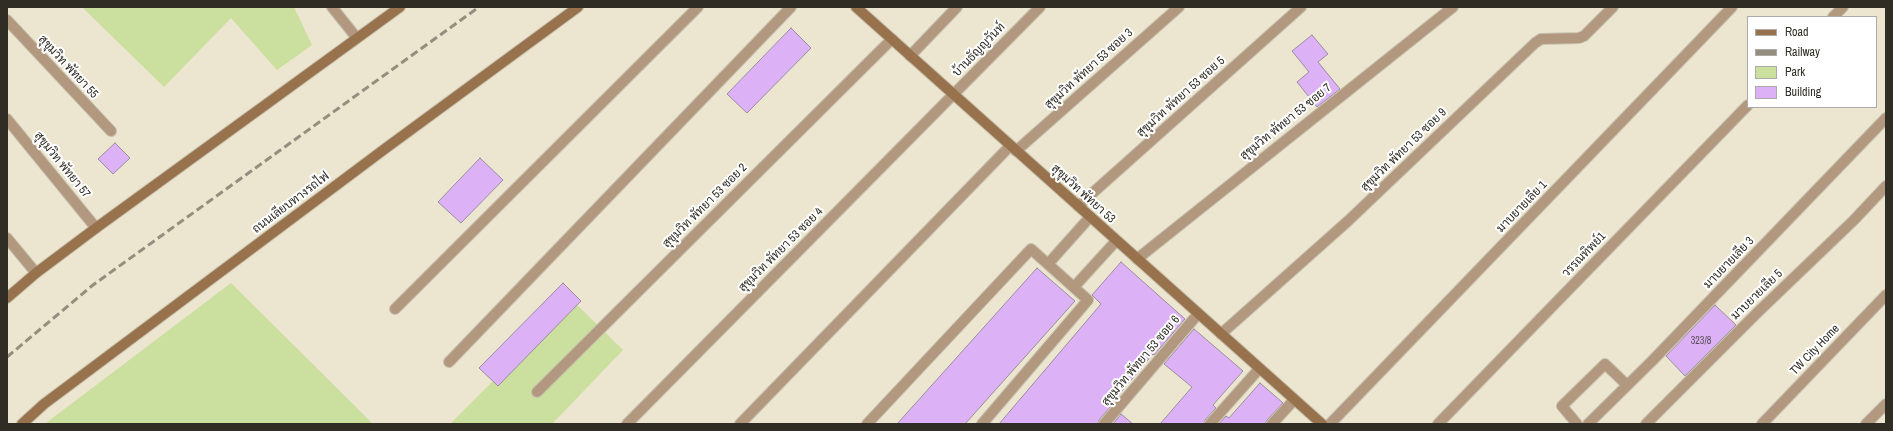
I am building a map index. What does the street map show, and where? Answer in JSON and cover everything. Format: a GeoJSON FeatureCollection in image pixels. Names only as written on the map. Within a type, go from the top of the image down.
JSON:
{"type":"FeatureCollection","features":[{"type":"Feature","properties":{"kind":"street"},"geometry":{"type":"LineString","coordinates":[[332,7],[356,37]]}},
{"type":"Feature","properties":{"kind":"street"},"geometry":{"type":"LineString","coordinates":[[7,298],[36,273],[96,228],[356,37],[400,7]]}},
{"type":"Feature","properties":{"kind":"street","name":"ถนนเลียบทางรถไฟ"},"geometry":{"type":"LineString","coordinates":[[22,424],[44,404],[76,380],[386,148],[578,7]]}},
{"type":"Feature","properties":{"kind":"street"},"geometry":{"type":"LineString","coordinates":[[395,309],[698,7]]}},
{"type":"Feature","properties":{"kind":"street"},"geometry":{"type":"LineString","coordinates":[[449,362],[791,7]]}},
{"type":"Feature","properties":{"kind":"street","name":"สุขุมวิท พัทยา 53"},"geometry":{"type":"LineString","coordinates":[[856,7],[1322,424]]}},
{"type":"Feature","properties":{"kind":"street"},"geometry":{"type":"LineString","coordinates":[[910,56],[957,7]]}},
{"type":"Feature","properties":{"kind":"street","name":"บ้านธัญญวันท์"},"geometry":{"type":"LineString","coordinates":[[954,95],[1040,7]]}},
{"type":"Feature","properties":{"kind":"street","name":"สุขุมวิท พัทยา 53 ซอย 3"},"geometry":{"type":"LineString","coordinates":[[740,424],[1013,148],[1179,7]]}},
{"type":"Feature","properties":{"kind":"street","name":"สุขุมวิท พัทยา 53 ซอย 5"},"geometry":{"type":"LineString","coordinates":[[1078,206],[1301,7]]}},
{"type":"Feature","properties":{"kind":"street","name":"สุขุมวิท พัทยา 53 ซอย 7"},"geometry":{"type":"LineString","coordinates":[[1137,259],[1453,7]]}},
{"type":"Feature","properties":{"kind":"street","name":"สุขุมวิท พัทยา 53 ซอย 9"},"geometry":{"type":"LineString","coordinates":[[1221,334],[1348,221],[1535,43],[1541,39],[1579,38],[1584,36],[1613,7]]}},
{"type":"Feature","properties":{"kind":"street","name":"มาบยายเลีย 1"},"geometry":{"type":"LineString","coordinates":[[1330,424],[1732,7]]}},
{"type":"Feature","properties":{"kind":"street"},"geometry":{"type":"LineString","coordinates":[[1834,16],[1843,7]]}},
{"type":"Feature","properties":{"kind":"street","name":"สุขุมวิท พัทยา 55"},"geometry":{"type":"LineString","coordinates":[[8,24],[111,131]]}},
{"type":"Feature","properties":{"kind":"street","name":"สุขุมวิท พัทยา 53 ซอย 2"},"geometry":{"type":"LineString","coordinates":[[536,392],[892,39]]}},
{"type":"Feature","properties":{"kind":"street","name":"สุขุมวิท พัทยา 53 ซอย 4"},"geometry":{"type":"LineString","coordinates":[[627,424],[954,95]]}},
{"type":"Feature","properties":{"kind":"street","name":"วรรณทิพย์1"},"geometry":{"type":"LineString","coordinates":[[1438,424],[1747,106]]}},
{"type":"Feature","properties":{"kind":"street","name":"มาบยายเลีย 3"},"geometry":{"type":"LineString","coordinates":[[1588,424],[1750,260],[1886,118]]}},
{"type":"Feature","properties":{"kind":"street","name":"สุขุมวิท พัทยา 57"},"geometry":{"type":"LineString","coordinates":[[7,119],[96,228]]}},
{"type":"Feature","properties":{"kind":"street","name":"มาบยายเลีย 5"},"geometry":{"type":"LineString","coordinates":[[1646,424],[1758,312],[1854,220],[1886,186]]}},
{"type":"Feature","properties":{"kind":"street"},"geometry":{"type":"LineString","coordinates":[[1048,264],[1090,217]]}},
{"type":"Feature","properties":{"kind":"street"},"geometry":{"type":"LineString","coordinates":[[7,238],[36,273]]}},
{"type":"Feature","properties":{"kind":"street"},"geometry":{"type":"LineString","coordinates":[[1074,287],[1116,241]]}},
{"type":"Feature","properties":{"kind":"street"},"geometry":{"type":"LineString","coordinates":[[867,424],[1031,249],[1088,300],[982,424]]}},
{"type":"Feature","properties":{"kind":"street","name":"TW City Home"},"geometry":{"type":"LineString","coordinates":[[1762,424],[1886,295]]}},
{"type":"Feature","properties":{"kind":"street","name":"สุขุมวิท พัทยา 53 ซอย 6"},"geometry":{"type":"LineString","coordinates":[[1104,424],[1198,314]]}},
{"type":"Feature","properties":{"kind":"street"},"geometry":{"type":"LineString","coordinates":[[1577,424],[1562,406],[1605,364],[1627,385]]}},
{"type":"Feature","properties":{"kind":"street"},"geometry":{"type":"LineString","coordinates":[[1210,424],[1259,369]]}},
{"type":"Feature","properties":{"kind":"street"},"geometry":{"type":"LineString","coordinates":[[1272,424],[1294,400]]}},
{"type":"Feature","properties":{"kind":"street"},"geometry":{"type":"LineString","coordinates":[[1866,424],[1886,404]]}},
{"type":"Feature","properties":{"kind":"green space"},"geometry":{"type":"Polygon","coordinates":[[[82,7],[294,7],[312,45],[277,70],[231,18],[164,87],[82,7]]]}},
{"type":"Feature","properties":{"kind":"green space"},"geometry":{"type":"Polygon","coordinates":[[[231,283],[373,424],[45,424],[46,423],[231,283]]]}},
{"type":"Feature","properties":{"kind":"green space"},"geometry":{"type":"Polygon","coordinates":[[[573,301],[623,350],[552,424],[450,424],[573,301]]]}},
{"type":"Feature","properties":{"kind":"building"},"geometry":{"type":"Polygon","coordinates":[[[791,28],[811,48],[747,113],[727,94],[791,28]]]}},
{"type":"Feature","properties":{"kind":"building"},"geometry":{"type":"Polygon","coordinates":[[[1312,35],[1328,54],[1318,62],[1340,89],[1317,107],[1297,82],[1309,72],[1292,51],[1312,35]]]}},
{"type":"Feature","properties":{"kind":"building"},"geometry":{"type":"Polygon","coordinates":[[[115,143],[130,158],[113,174],[98,159],[115,143]]]}},
{"type":"Feature","properties":{"kind":"building"},"geometry":{"type":"Polygon","coordinates":[[[480,158],[503,180],[461,223],[438,202],[480,158]]]}},
{"type":"Feature","properties":{"kind":"building"},"geometry":{"type":"Polygon","coordinates":[[[1121,262],[1185,319],[1111,404],[1112,405],[1099,420],[1098,424],[999,424],[1101,304],[1092,295],[1121,262]]]}},
{"type":"Feature","properties":{"kind":"building"},"geometry":{"type":"Polygon","coordinates":[[[1037,268],[1075,301],[965,424],[897,424],[1037,268]]]}},
{"type":"Feature","properties":{"kind":"building"},"geometry":{"type":"Polygon","coordinates":[[[563,283],[581,301],[498,386],[479,368],[563,283]]]}},
{"type":"Feature","properties":{"kind":"building"},"geometry":{"type":"Polygon","coordinates":[[[1715,305],[1736,325],[1685,376],[1666,356],[1715,305]]]}},
{"type":"Feature","properties":{"kind":"building"},"geometry":{"type":"Polygon","coordinates":[[[1194,329],[1243,371],[1213,405],[1216,408],[1205,420],[1204,424],[1160,424],[1192,387],[1164,364],[1194,329]]]}},
{"type":"Feature","properties":{"kind":"building"},"geometry":{"type":"Polygon","coordinates":[[[1260,383],[1283,403],[1265,424],[1219,424],[1226,416],[1229,418],[1260,383]]]}},
{"type":"Feature","properties":{"kind":"building"},"geometry":{"type":"Polygon","coordinates":[[[1121,414],[1133,424],[1113,424],[1121,414]]]}},
{"type":"Feature","properties":{"kind":"railway"},"geometry":{"type":"LineString","coordinates":[[7,357],[93,285],[479,7]]}}]}
